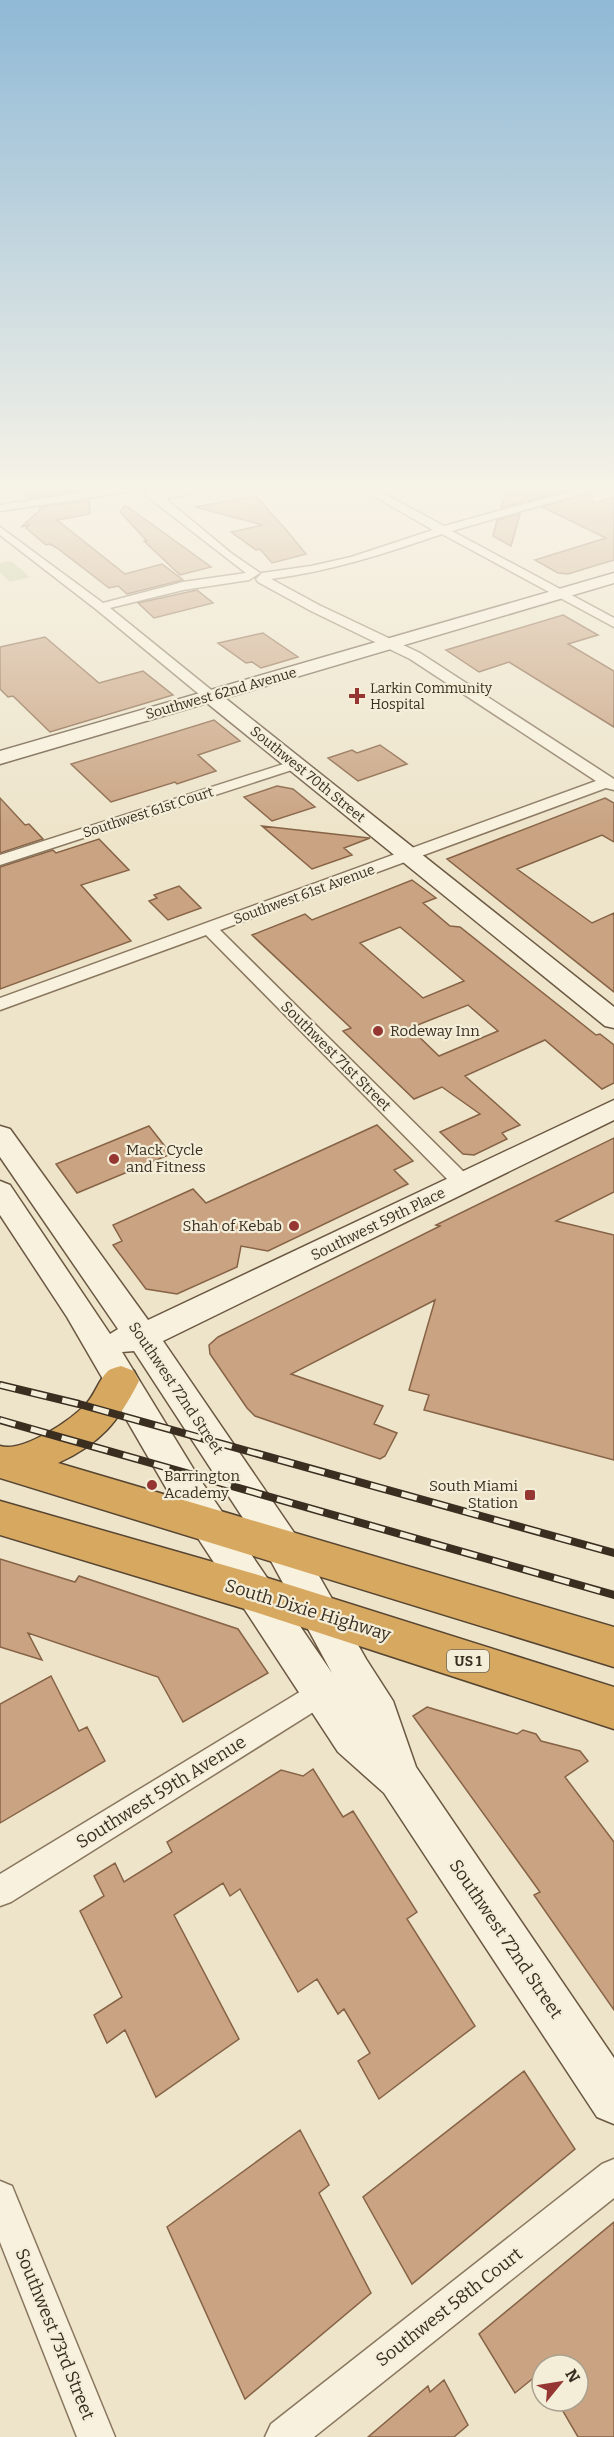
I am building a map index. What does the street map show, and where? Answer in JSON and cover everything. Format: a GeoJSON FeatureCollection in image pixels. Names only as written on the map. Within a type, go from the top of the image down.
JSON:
{"type":"FeatureCollection","features":[{"type":"Feature","properties":{"kind":"highway"},"geometry":{"type":"LineString","coordinates":[[4,1463],[40,1454],[73,1438],[110,1405],[121,1381]]}},
{"type":"Feature","properties":{"kind":"highway"},"geometry":{"type":"LineString","coordinates":[[4,1463],[614,1647]]}},
{"type":"Feature","properties":{"kind":"highway","name":"South Dixie Highway"},"geometry":{"type":"LineString","coordinates":[[0,1518],[255,1593],[614,1708]]}},
{"type":"Feature","properties":{"kind":"street","name":"Southwest 70th Street"},"geometry":{"type":"LineString","coordinates":[[93,601],[614,1020]]}},
{"type":"Feature","properties":{"kind":"street"},"geometry":{"type":"LineString","coordinates":[[101,607],[125,601]]}},
{"type":"Feature","properties":{"kind":"street"},"geometry":{"type":"LineString","coordinates":[[301,601],[415,656],[611,784]]}},
{"type":"Feature","properties":{"kind":"street","name":"Southwest 62nd Avenue"},"geometry":{"type":"LineString","coordinates":[[0,758],[535,601]]}},
{"type":"Feature","properties":{"kind":"street"},"geometry":{"type":"LineString","coordinates":[[575,601],[614,623]]}},
{"type":"Feature","properties":{"kind":"street","name":"Southwest 61st Court"},"geometry":{"type":"LineString","coordinates":[[0,860],[296,764]]}},
{"type":"Feature","properties":{"kind":"street","name":"Southwest 61st Avenue"},"geometry":{"type":"LineString","coordinates":[[0,1004],[408,855],[611,784]]}},
{"type":"Feature","properties":{"kind":"street","name":"Southwest 71st Street"},"geometry":{"type":"LineString","coordinates":[[209,928],[463,1183]]}},
{"type":"Feature","properties":{"kind":"street","name":"Southwest 59th Place"},"geometry":{"type":"LineString","coordinates":[[142,1337],[614,1109]]}},
{"type":"Feature","properties":{"kind":"street","name":"Southwest 72nd Street"},"geometry":{"type":"LineString","coordinates":[[0,1137],[142,1337],[284,1549],[379,1715],[399,1778]]}},
{"type":"Feature","properties":{"kind":"street","name":"Southwest 72nd Street"},"geometry":{"type":"LineString","coordinates":[[0,1192],[78,1308],[177,1476],[352,1738],[399,1778],[614,2100]]}},
{"type":"Feature","properties":{"kind":"street"},"geometry":{"type":"LineString","coordinates":[[78,1308],[107,1335],[123,1340],[142,1337]]}},
{"type":"Feature","properties":{"kind":"street","name":"Southwest 59th Avenue"},"geometry":{"type":"LineString","coordinates":[[0,1891],[321,1692]]}},
{"type":"Feature","properties":{"kind":"street","name":"Southwest 58th Court"},"geometry":{"type":"LineString","coordinates":[[284,2437],[614,2176]]}},
{"type":"Feature","properties":{"kind":"street","name":"Southwest 73rd Street"},"geometry":{"type":"LineString","coordinates":[[0,2198],[96,2437]]}},
{"type":"Feature","properties":{"kind":"building"},"geometry":{"type":"Polygon","coordinates":[[[148,601],[210,601],[213,603],[154,618],[138,603],[148,601]]]}},
{"type":"Feature","properties":{"kind":"building"},"geometry":{"type":"Polygon","coordinates":[[[563,615],[598,635],[568,644],[614,671],[614,727],[509,662],[479,672],[446,650],[563,615]]]}},
{"type":"Feature","properties":{"kind":"building"},"geometry":{"type":"Polygon","coordinates":[[[263,633],[298,657],[261,668],[252,662],[246,663],[218,643],[263,633]]]}},
{"type":"Feature","properties":{"kind":"building"},"geometry":{"type":"Polygon","coordinates":[[[45,637],[99,683],[143,671],[173,695],[50,732],[13,696],[8,697],[0,689],[0,647],[45,637]]]}},
{"type":"Feature","properties":{"kind":"building"},"geometry":{"type":"Polygon","coordinates":[[[214,720],[240,741],[198,755],[216,771],[177,784],[175,782],[111,802],[71,764],[214,720]]]}},
{"type":"Feature","properties":{"kind":"building"},"geometry":{"type":"Polygon","coordinates":[[[380,745],[407,764],[358,781],[328,758],[352,750],[357,753],[380,745]]]}},
{"type":"Feature","properties":{"kind":"building"},"geometry":{"type":"Polygon","coordinates":[[[277,786],[293,789],[315,807],[272,821],[244,797],[277,786]]]}},
{"type":"Feature","properties":{"kind":"building"},"geometry":{"type":"Polygon","coordinates":[[[0,798],[25,825],[29,824],[43,839],[0,853],[0,798]]]}},
{"type":"Feature","properties":{"kind":"building"},"geometry":{"type":"Polygon","coordinates":[[[605,798],[614,803],[614,842],[602,835],[517,869],[592,923],[614,913],[614,992],[447,859],[605,798]]]}},
{"type":"Feature","properties":{"kind":"building"},"geometry":{"type":"Polygon","coordinates":[[[262,826],[370,838],[344,848],[352,855],[312,869],[262,826]]]}},
{"type":"Feature","properties":{"kind":"building"},"geometry":{"type":"Polygon","coordinates":[[[99,839],[129,870],[81,885],[131,941],[0,989],[0,867],[53,850],[56,853],[99,839]]]}},
{"type":"Feature","properties":{"kind":"building"},"geometry":{"type":"Polygon","coordinates":[[[412,880],[436,898],[423,903],[450,926],[460,927],[596,1035],[600,1034],[614,1045],[614,1083],[602,1089],[545,1040],[465,1076],[520,1125],[502,1133],[507,1139],[474,1155],[463,1154],[440,1132],[480,1114],[442,1087],[414,1099],[343,1031],[351,1028],[252,935],[305,914],[312,920],[412,880]],[[400,927],[360,943],[423,998],[464,981],[418,942],[400,927]],[[468,1005],[410,1028],[439,1056],[498,1031],[468,1005]]]}},
{"type":"Feature","properties":{"kind":"building"},"geometry":{"type":"Polygon","coordinates":[[[179,886],[201,908],[168,920],[149,901],[157,898],[154,895],[179,886]]]}},
{"type":"Feature","properties":{"kind":"building"},"geometry":{"type":"Polygon","coordinates":[[[377,1125],[413,1161],[394,1170],[408,1184],[268,1251],[241,1246],[237,1267],[177,1294],[146,1289],[113,1245],[122,1241],[113,1225],[193,1189],[206,1203],[377,1125]]]}},
{"type":"Feature","properties":{"kind":"building","name":"Mack Cycle and Fitness"},"geometry":{"type":"Polygon","coordinates":[[[149,1126],[171,1154],[77,1193],[56,1164],[149,1126]]]}},
{"type":"Feature","properties":{"kind":"building"},"geometry":{"type":"Polygon","coordinates":[[[614,1138],[614,1192],[556,1221],[614,1235],[614,1460],[424,1410],[429,1395],[409,1390],[435,1300],[291,1374],[383,1406],[374,1424],[397,1433],[385,1456],[380,1459],[255,1416],[210,1354],[209,1345],[218,1337],[440,1226],[436,1225],[614,1138]]]}},
{"type":"Feature","properties":{"kind":"building"},"geometry":{"type":"Polygon","coordinates":[[[0,1559],[75,1582],[79,1576],[238,1629],[268,1673],[183,1722],[158,1677],[28,1633],[42,1660],[0,1647],[0,1559]]]}},
{"type":"Feature","properties":{"kind":"building"},"geometry":{"type":"Polygon","coordinates":[[[51,1676],[79,1731],[87,1727],[105,1761],[0,1823],[0,1704],[51,1676]]]}},
{"type":"Feature","properties":{"kind":"building"},"geometry":{"type":"Polygon","coordinates":[[[427,1707],[517,1734],[523,1730],[536,1734],[541,1741],[580,1751],[588,1761],[565,1777],[614,1842],[614,2010],[534,1895],[540,1892],[413,1716],[427,1707]]]}},
{"type":"Feature","properties":{"kind":"building"},"geometry":{"type":"Polygon","coordinates":[[[313,1769],[343,1817],[353,1811],[417,1912],[407,1919],[475,2026],[379,2099],[358,2061],[370,2053],[344,2009],[338,2014],[317,1979],[298,1992],[240,1889],[230,1896],[223,1883],[174,1915],[239,2039],[156,2097],[125,2030],[107,2043],[94,2015],[122,1997],[80,1911],[104,1896],[94,1876],[115,1863],[124,1882],[172,1852],[167,1842],[281,1770],[303,1776],[313,1769]]]}},
{"type":"Feature","properties":{"kind":"building"},"geometry":{"type":"Polygon","coordinates":[[[524,2071],[575,2149],[412,2284],[363,2197],[524,2071]]]}},
{"type":"Feature","properties":{"kind":"building"},"geometry":{"type":"Polygon","coordinates":[[[300,2130],[329,2185],[319,2193],[371,2293],[245,2399],[167,2227],[300,2130]]]}},
{"type":"Feature","properties":{"kind":"building"},"geometry":{"type":"Polygon","coordinates":[[[614,2222],[614,2437],[578,2437],[564,2413],[590,2413],[590,2353],[530,2353],[530,2381],[515,2393],[479,2334],[614,2222]]]}},
{"type":"Feature","properties":{"kind":"building"},"geometry":{"type":"Polygon","coordinates":[[[444,2380],[468,2425],[454,2437],[368,2437],[428,2386],[430,2392],[444,2380]]]}},
{"type":"Feature","properties":{"kind":"railway"},"geometry":{"type":"LineString","coordinates":[[0,1385],[79,1404],[614,1553]]}},
{"type":"Feature","properties":{"kind":"railway"},"geometry":{"type":"LineString","coordinates":[[0,1420],[614,1595]]}},
{"type":"Feature","properties":{"kind":"place","name":"Larkin Community Hospital"},"geometry":{"type":"Point","coordinates":[357,696]}},
{"type":"Feature","properties":{"kind":"place","name":"Rodeway Inn"},"geometry":{"type":"Point","coordinates":[378,1031]}},
{"type":"Feature","properties":{"kind":"place","name":"Mack Cycle and Fitness"},"geometry":{"type":"Point","coordinates":[114,1159]}},
{"type":"Feature","properties":{"kind":"place","name":"Shah of Kebab"},"geometry":{"type":"Point","coordinates":[294,1226]}},
{"type":"Feature","properties":{"kind":"place","name":"Barrington Academy"},"geometry":{"type":"Point","coordinates":[152,1485]}},
{"type":"Feature","properties":{"kind":"place","name":"South Miami Station"},"geometry":{"type":"Point","coordinates":[530,1495]}}]}
